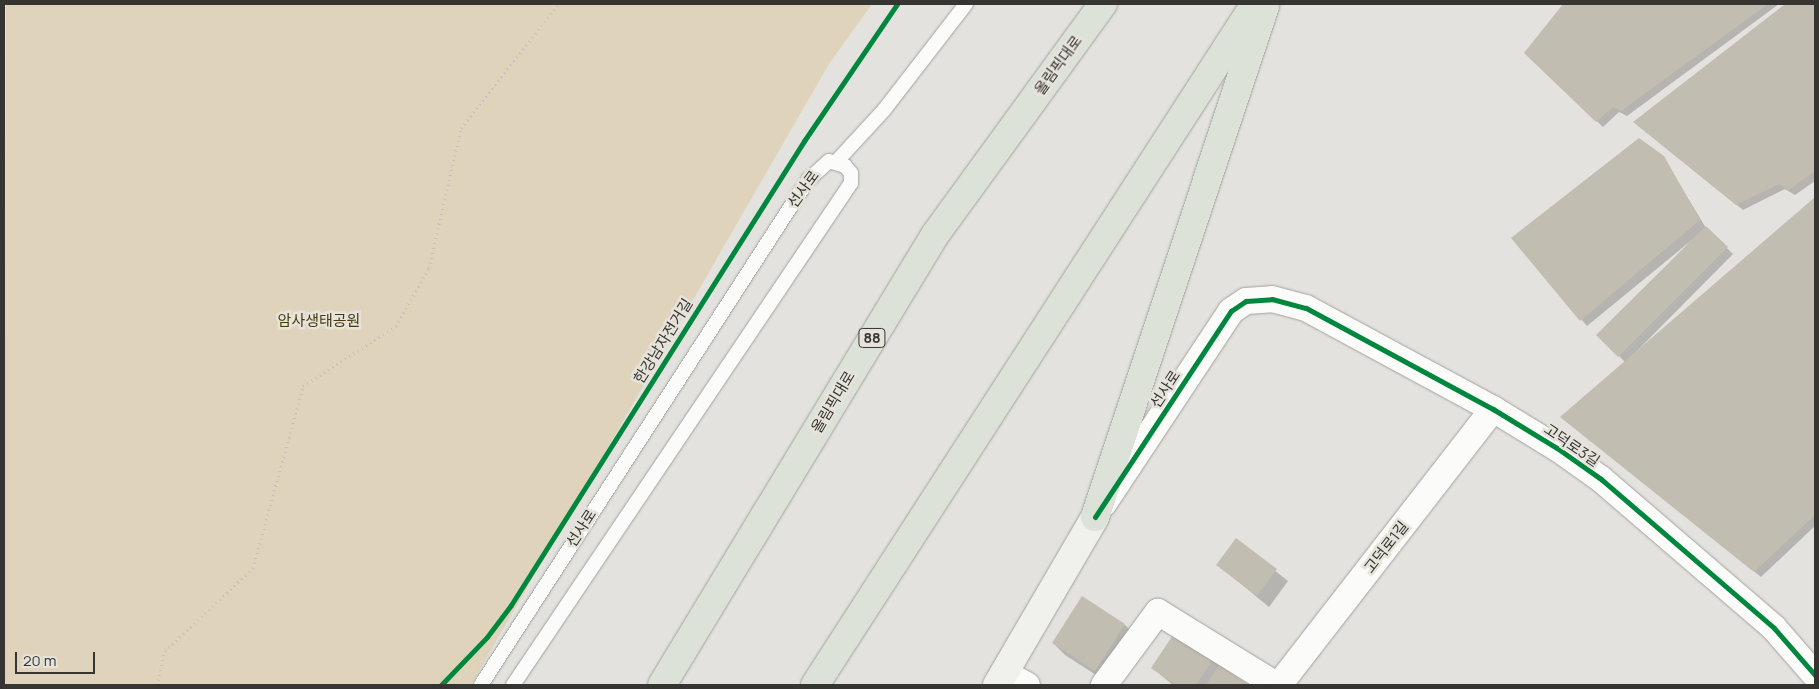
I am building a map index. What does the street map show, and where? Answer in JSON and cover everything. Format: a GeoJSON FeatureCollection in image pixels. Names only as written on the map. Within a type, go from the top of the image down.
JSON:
{"type":"FeatureCollection","features":[{"type":"Feature","properties":{"kind":"highway","name":"올림픽대로"},"geometry":{"type":"LineString","coordinates":[[662,685],[935,235],[1103,4]]}},
{"type":"Feature","properties":{"kind":"highway"},"geometry":{"type":"LineString","coordinates":[[815,685],[1255,4]]}},
{"type":"Feature","properties":{"kind":"highway"},"geometry":{"type":"LineString","coordinates":[[1095,517],[1266,4]]}},
{"type":"Feature","properties":{"kind":"main road","name":"선사로"},"geometry":{"type":"LineString","coordinates":[[1010,681],[1095,517]]}},
{"type":"Feature","properties":{"kind":"street","name":"선사로"},"geometry":{"type":"LineString","coordinates":[[1095,517],[1231,311],[1246,301],[1272,299]]}},
{"type":"Feature","properties":{"kind":"street","name":"고덕로3길"},"geometry":{"type":"LineString","coordinates":[[1272,299],[1306,308],[1492,409],[1600,479],[1774,628],[1815,675]]}},
{"type":"Feature","properties":{"kind":"street","name":"고덕로1길"},"geometry":{"type":"LineString","coordinates":[[1104,685],[1158,612],[1278,685],[1492,409]]}},
{"type":"Feature","properties":{"kind":"lane"},"geometry":{"type":"LineString","coordinates":[[837,161],[884,110],[966,4]]}},
{"type":"Feature","properties":{"kind":"lane","name":"선사로"},"geometry":{"type":"LineString","coordinates":[[481,685],[795,198],[815,171],[829,161],[837,161],[851,173],[851,183],[513,685]]}},
{"type":"Feature","properties":{"kind":"path"},"geometry":{"type":"LineString","coordinates":[[157,685],[165,651],[253,568],[303,386],[396,326],[429,268],[461,128],[558,4]]}},
{"type":"Feature","properties":{"kind":"green space","name":"암사생태공원"},"geometry":{"type":"Polygon","coordinates":[[[6,4],[872,4],[829,64],[471,685],[4,685],[6,4]]]}},
{"type":"Feature","properties":{"kind":"building"},"geometry":{"type":"Polygon","coordinates":[[[1563,4],[1768,4],[1621,111],[1613,107],[1596,122],[1524,53],[1563,4]]]}},
{"type":"Feature","properties":{"kind":"building"},"geometry":{"type":"Polygon","coordinates":[[[1785,4],[1815,4],[1815,171],[1789,190],[1779,184],[1736,205],[1633,122],[1785,4]]]}},
{"type":"Feature","properties":{"kind":"building"},"geometry":{"type":"Polygon","coordinates":[[[1639,138],[1664,156],[1700,220],[1580,321],[1511,238],[1639,138]]]}},
{"type":"Feature","properties":{"kind":"building"},"geometry":{"type":"Polygon","coordinates":[[[1815,197],[1815,515],[1754,572],[1560,417],[1815,197]]]}},
{"type":"Feature","properties":{"kind":"building"},"geometry":{"type":"Polygon","coordinates":[[[1706,226],[1728,247],[1618,357],[1596,335],[1706,226]]]}},
{"type":"Feature","properties":{"kind":"building"},"geometry":{"type":"Polygon","coordinates":[[[1236,538],[1277,569],[1257,596],[1216,565],[1236,538]]]}},
{"type":"Feature","properties":{"kind":"building"},"geometry":{"type":"Polygon","coordinates":[[[1082,596],[1125,624],[1095,671],[1052,643],[1082,596]]]}},
{"type":"Feature","properties":{"kind":"building"},"geometry":{"type":"Polygon","coordinates":[[[1175,632],[1214,658],[1196,685],[1176,685],[1151,668],[1175,632]]]}},
{"type":"Feature","properties":{"kind":"building"},"geometry":{"type":"Polygon","coordinates":[[[1219,665],[1249,685],[1206,685],[1219,665]]]}},
{"type":"Feature","properties":{"kind":"cycle path","name":"한강남자전거길"},"geometry":{"type":"LineString","coordinates":[[441,685],[487,637],[511,605],[804,141],[897,4]]}},
{"type":"Feature","properties":{"kind":"cycle path"},"geometry":{"type":"LineString","coordinates":[[1095,517],[1231,311],[1246,301],[1272,299],[1306,308],[1493,409],[1557,448],[1601,479],[1774,628],[1815,675]]}}]}
